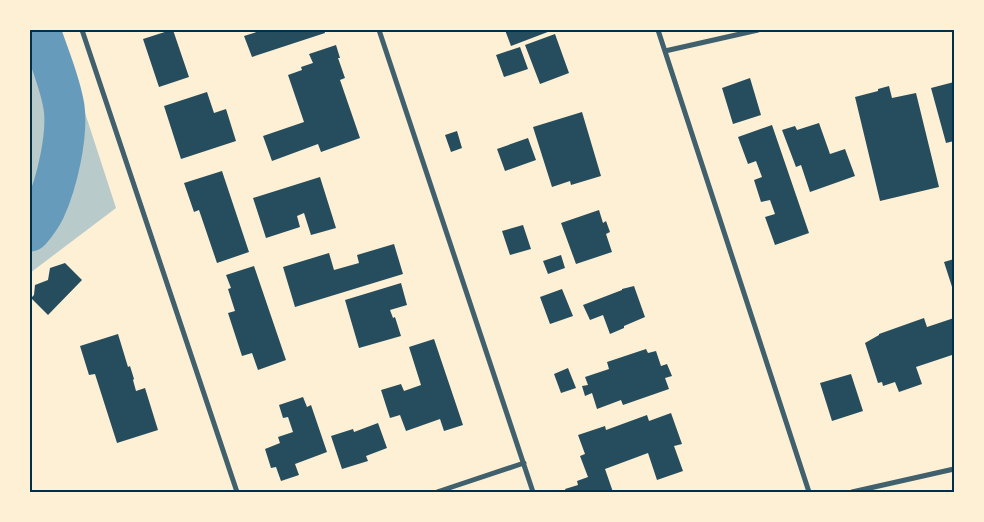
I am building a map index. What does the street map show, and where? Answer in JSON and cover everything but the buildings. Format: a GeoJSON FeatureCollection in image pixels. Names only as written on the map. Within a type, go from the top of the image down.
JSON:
{"type":"FeatureCollection","features":[{"type":"Feature","properties":{"kind":"street"},"geometry":{"type":"LineString","coordinates":[[82,30],[237,492]]}},
{"type":"Feature","properties":{"kind":"street"},"geometry":{"type":"LineString","coordinates":[[379,30],[534,492]]}},
{"type":"Feature","properties":{"kind":"street"},"geometry":{"type":"LineString","coordinates":[[658,30],[810,492]]}},
{"type":"Feature","properties":{"kind":"street"},"geometry":{"type":"LineString","coordinates":[[665,51],[758,30]]}},
{"type":"Feature","properties":{"kind":"street"},"geometry":{"type":"LineString","coordinates":[[437,492],[524,463]]}},
{"type":"Feature","properties":{"kind":"street"},"geometry":{"type":"LineString","coordinates":[[852,492],[954,469]]}},
{"type":"Feature","properties":{"kind":"shaded area"},"geometry":{"type":"Polygon","coordinates":[[[30,30],[58,30],[116,208],[30,273],[30,30]]]}},
{"type":"Feature","properties":{"kind":"waterway"},"geometry":{"type":"LineString","coordinates":[[30,231],[45,209],[57,173],[63,145],[65,118],[57,78],[40,30]]}}]}
